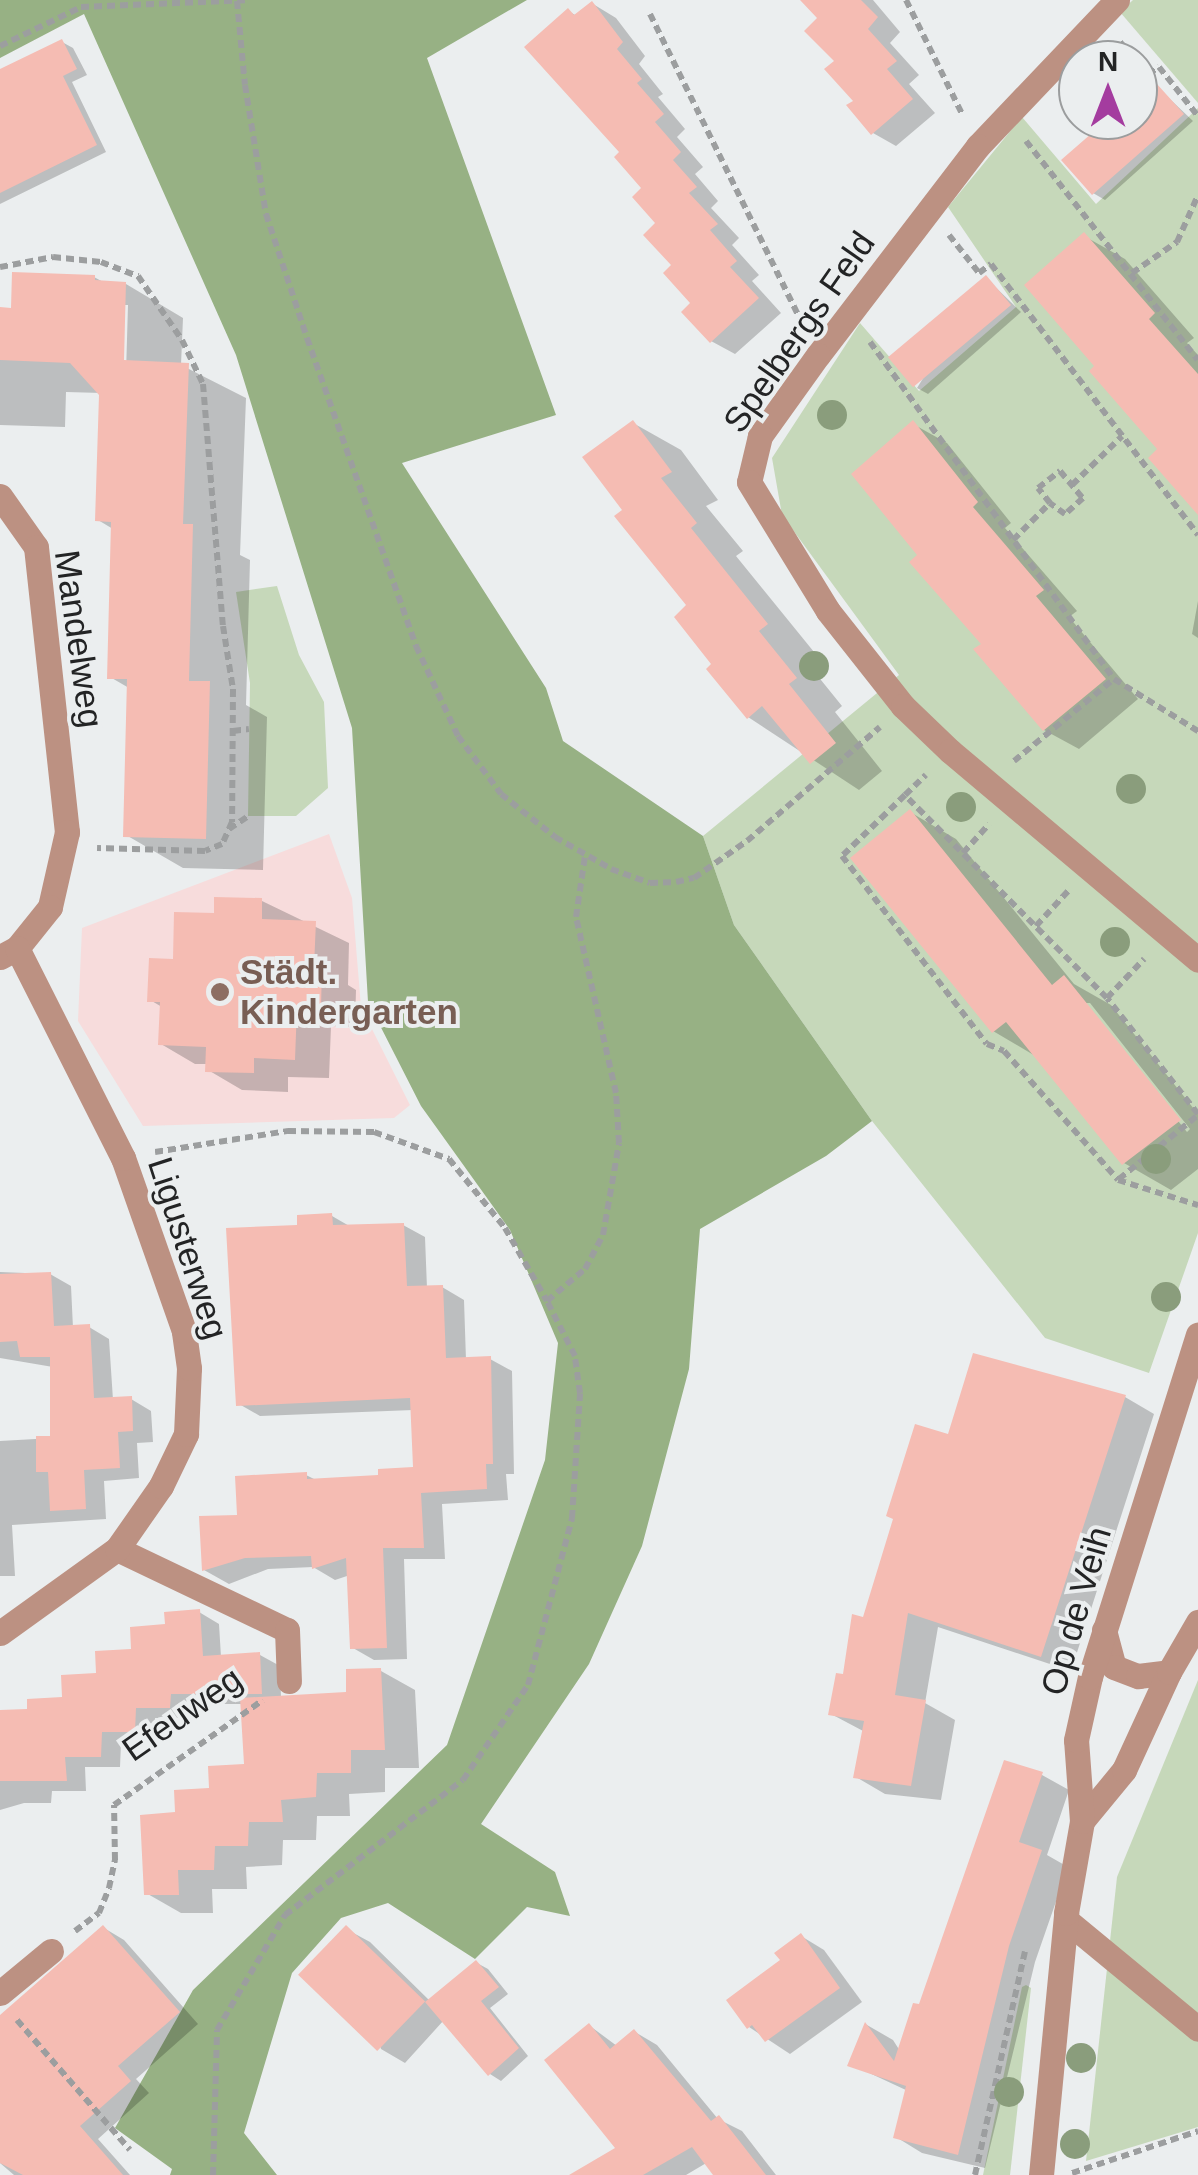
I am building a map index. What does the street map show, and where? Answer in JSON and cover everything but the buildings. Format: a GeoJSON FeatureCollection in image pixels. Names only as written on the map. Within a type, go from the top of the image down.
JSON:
{"type":"FeatureCollection","features":[{"type":"Feature","properties":{"kind":"street","name":"Spelbergs Feld"},"geometry":{"type":"LineString","coordinates":[[1117,0],[978,146],[818,355],[760,436],[749,482],[828,612],[903,706],[1198,960]]}},
{"type":"Feature","properties":{"kind":"street","name":"Mandelweg"},"geometry":{"type":"LineString","coordinates":[[0,496],[36,547],[66,846],[50,907],[9,953]]}},
{"type":"Feature","properties":{"kind":"street","name":"Ligusterweg"},"geometry":{"type":"LineString","coordinates":[[0,1633],[117,1549],[161,1486],[186,1434],[189,1368],[184,1330],[123,1158],[9,953]]}},
{"type":"Feature","properties":{"kind":"street","name":"Op de Veih"},"geometry":{"type":"LineString","coordinates":[[1041,2175],[1066,1917],[1082,1821],[1076,1740],[1104,1630],[1198,1335]]}},
{"type":"Feature","properties":{"kind":"street","name":"Efeuweg"},"geometry":{"type":"LineString","coordinates":[[117,1549],[288,1630],[289,1681]]}},
{"type":"Feature","properties":{"kind":"street"},"geometry":{"type":"LineString","coordinates":[[1082,1821],[1124,1770],[1169,1672],[1198,1622]]}},
{"type":"Feature","properties":{"kind":"street"},"geometry":{"type":"LineString","coordinates":[[1104,1630],[1114,1667],[1138,1676],[1169,1672]]}},
{"type":"Feature","properties":{"kind":"street"},"geometry":{"type":"LineString","coordinates":[[1066,1917],[1198,2030]]}},
{"type":"Feature","properties":{"kind":"street"},"geometry":{"type":"LineString","coordinates":[[6,2004],[51,1951]]}},
{"type":"Feature","properties":{"kind":"path"},"geometry":{"type":"LineString","coordinates":[[0,46],[81,7],[245,0]]}},
{"type":"Feature","properties":{"kind":"path"},"geometry":{"type":"LineString","coordinates":[[906,0],[978,146]]}},
{"type":"Feature","properties":{"kind":"path"},"geometry":{"type":"LineString","coordinates":[[238,1],[244,85],[266,214],[416,646],[458,736],[491,782],[527,818],[585,856],[650,883],[694,878],[791,806],[903,706]]}},
{"type":"Feature","properties":{"kind":"path"},"geometry":{"type":"LineString","coordinates":[[650,14],[818,355]]}},
{"type":"Feature","properties":{"kind":"path"},"geometry":{"type":"LineString","coordinates":[[1158,67],[1198,116]]}},
{"type":"Feature","properties":{"kind":"path"},"geometry":{"type":"LineString","coordinates":[[1018,132],[1198,360]]}},
{"type":"Feature","properties":{"kind":"path"},"geometry":{"type":"LineString","coordinates":[[1132,272],[1177,242],[1198,195]]}},
{"type":"Feature","properties":{"kind":"path"},"geometry":{"type":"LineString","coordinates":[[935,238],[943,228],[979,272],[991,264],[1198,535]]}},
{"type":"Feature","properties":{"kind":"path"},"geometry":{"type":"LineString","coordinates":[[0,267],[54,258],[101,262],[138,276],[182,340],[203,384],[210,432],[232,732],[232,822],[222,844],[205,851],[66,846]]}},
{"type":"Feature","properties":{"kind":"path"},"geometry":{"type":"LineString","coordinates":[[863,333],[1114,678],[1198,731]]}},
{"type":"Feature","properties":{"kind":"path"},"geometry":{"type":"LineString","coordinates":[[1072,485],[1122,436]]}},
{"type":"Feature","properties":{"kind":"path"},"geometry":{"type":"LineString","coordinates":[[1060,470],[1083,498],[1064,514],[1050,504],[1038,488],[1060,470]]}},
{"type":"Feature","properties":{"kind":"path"},"geometry":{"type":"LineString","coordinates":[[1013,540],[1050,504]]}},
{"type":"Feature","properties":{"kind":"path"},"geometry":{"type":"LineString","coordinates":[[1006,768],[1114,678]]}},
{"type":"Feature","properties":{"kind":"path"},"geometry":{"type":"LineString","coordinates":[[232,732],[250,729]]}},
{"type":"Feature","properties":{"kind":"path"},"geometry":{"type":"LineString","coordinates":[[1118,1180],[1198,1115],[1108,998],[905,795],[842,856],[987,1044],[1004,1051],[1118,1180],[1198,1204]]}},
{"type":"Feature","properties":{"kind":"path"},"geometry":{"type":"LineString","coordinates":[[228,830],[248,816]]}},
{"type":"Feature","properties":{"kind":"path"},"geometry":{"type":"LineString","coordinates":[[548,1301],[585,1269],[603,1236],[616,1179],[616,1092],[576,917],[585,856]]}},
{"type":"Feature","properties":{"kind":"path"},"geometry":{"type":"LineString","coordinates":[[1036,926],[1090,869]]}},
{"type":"Feature","properties":{"kind":"path"},"geometry":{"type":"LineString","coordinates":[[1108,998],[1167,934]]}},
{"type":"Feature","properties":{"kind":"path"},"geometry":{"type":"LineString","coordinates":[[123,1158],[288,1131],[374,1132],[449,1159],[506,1228],[548,1301],[575,1356],[580,1394],[572,1518],[528,1685],[463,1780],[285,1916],[217,2030],[213,2175]]}},
{"type":"Feature","properties":{"kind":"path","name":"Efeuweg"},"geometry":{"type":"LineString","coordinates":[[51,1951],[98,1912],[109,1888],[115,1860],[114,1805],[289,1681]]}},
{"type":"Feature","properties":{"kind":"path"},"geometry":{"type":"LineString","coordinates":[[975,2175],[1032,1926],[1066,1917]]}},
{"type":"Feature","properties":{"kind":"path"},"geometry":{"type":"LineString","coordinates":[[6,2004],[130,2150]]}},
{"type":"Feature","properties":{"kind":"path"},"geometry":{"type":"LineString","coordinates":[[1081,2170],[1198,2131]]}},
{"type":"Feature","properties":{"kind":"shaded area","name":"Städt. Kindergarten"},"geometry":{"type":"Polygon","coordinates":[[[329,834],[352,898],[361,1007],[410,1105],[394,1118],[143,1126],[78,1021],[82,928],[329,834]]]}},
{"type":"Feature","properties":{"kind":"green space"},"geometry":{"type":"Polygon","coordinates":[[[0,0],[527,0],[427,58],[556,415],[402,463],[546,688],[563,741],[703,836],[734,925],[872,1121],[826,1156],[700,1229],[689,1369],[642,1546],[589,1664],[481,1824],[555,1872],[570,1916],[527,1907],[475,1959],[388,1903],[341,1918],[292,1973],[244,2133],[277,2175],[170,2175],[172,2169],[115,2128],[193,1990],[447,1745],[545,1460],[558,1343],[510,1230],[421,1106],[368,1002],[352,728],[236,355],[84,14],[0,58],[0,0]]]}},
{"type":"Feature","properties":{"kind":"green space"},"geometry":{"type":"Polygon","coordinates":[[[1133,0],[1198,0],[1198,103],[1158,56],[1158,40],[1144,40],[1120,12],[1133,0]]]}},
{"type":"Feature","properties":{"kind":"green space"},"geometry":{"type":"Polygon","coordinates":[[[1198,108],[1198,1233],[1149,1373],[1045,1338],[872,1121],[734,925],[703,836],[899,675],[782,515],[772,458],[860,323],[919,391],[1016,307],[948,207],[1022,117],[1096,204],[1198,108]]]}},
{"type":"Feature","properties":{"kind":"green space"},"geometry":{"type":"Polygon","coordinates":[[[277,586],[299,655],[324,702],[328,788],[296,816],[248,816],[250,683],[236,592],[277,586]]]}},
{"type":"Feature","properties":{"kind":"green space"},"geometry":{"type":"Polygon","coordinates":[[[1198,1680],[1198,2127],[1086,2161],[1117,1877],[1198,1680]]]}},
{"type":"Feature","properties":{"kind":"green space"},"geometry":{"type":"Polygon","coordinates":[[[1022,1987],[1031,1988],[1010,2175],[983,2175],[1022,1987]]]}},
{"type":"Feature","properties":{"kind":"place","name":"Städt. Kindergarten"},"geometry":{"type":"Point","coordinates":[220,992]}}]}
